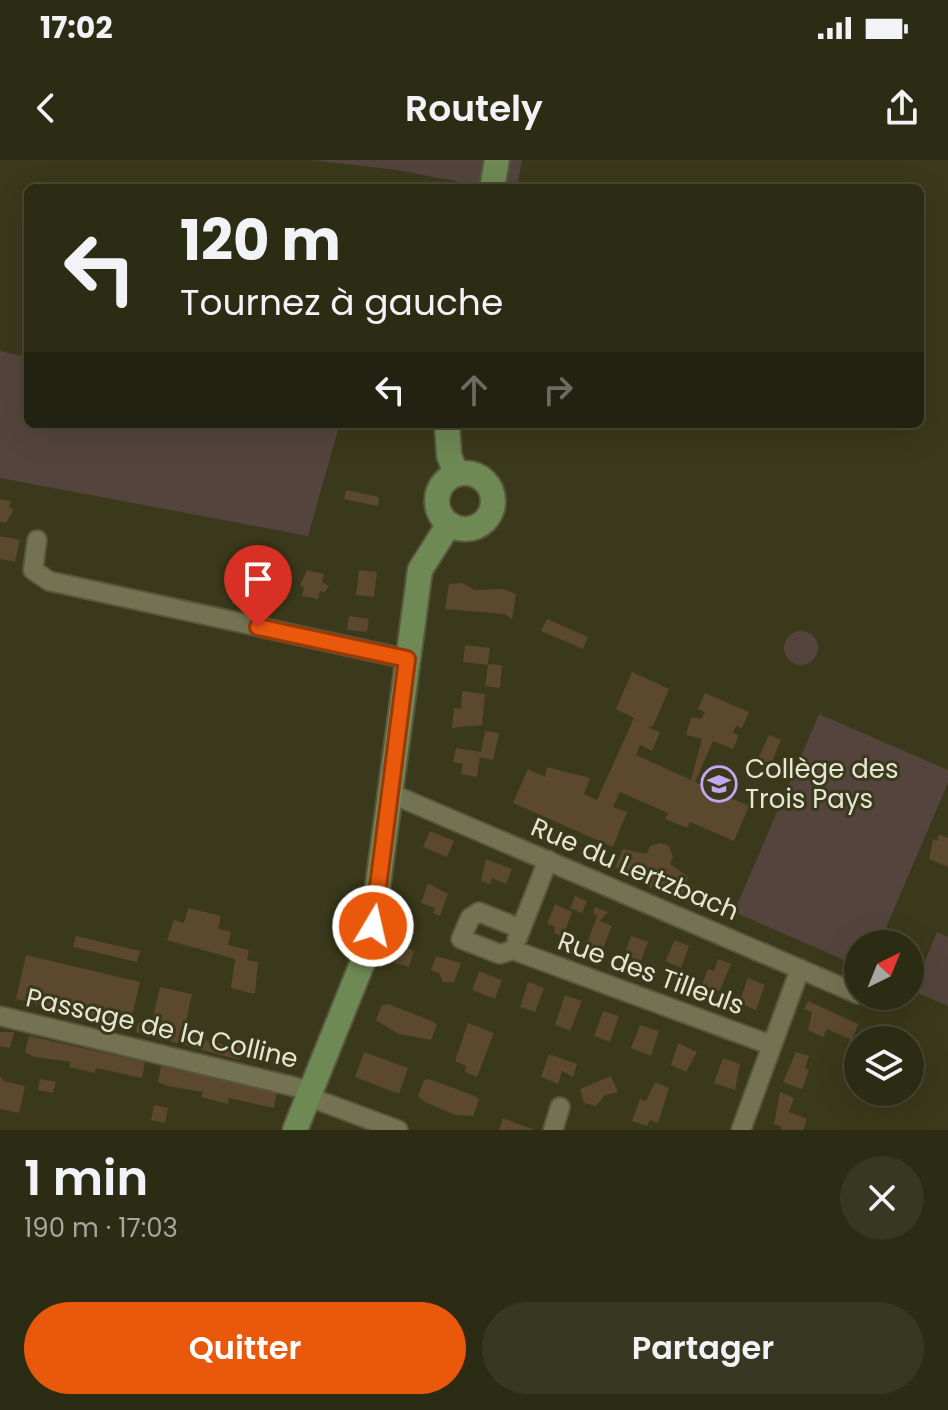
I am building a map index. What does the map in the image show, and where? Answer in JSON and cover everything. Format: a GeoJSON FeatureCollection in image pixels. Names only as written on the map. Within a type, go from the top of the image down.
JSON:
{"type":"FeatureCollection","features":[{"type":"Feature","properties":{"kind":"main road"},"geometry":{"type":"LineString","coordinates":[[493,184],[497,160]]}},
{"type":"Feature","properties":{"kind":"main road"},"geometry":{"type":"LineString","coordinates":[[447,428],[449,455],[456,474]]}},
{"type":"Feature","properties":{"kind":"main road"},"geometry":{"type":"LineString","coordinates":[[466,473],[484,481],[493,498],[491,513],[481,524],[459,529],[449,524],[438,510],[442,484],[456,474],[466,473]]}},
{"type":"Feature","properties":{"kind":"main road"},"geometry":{"type":"LineString","coordinates":[[295,1130],[370,944],[420,570],[449,524]]}},
{"type":"Feature","properties":{"kind":"street"},"geometry":{"type":"LineString","coordinates":[[37,540],[33,570],[49,581],[407,659]]}},
{"type":"Feature","properties":{"kind":"street","name":"Rue du Lertzbach"},"geometry":{"type":"LineString","coordinates":[[392,794],[844,988]]}},
{"type":"Feature","properties":{"kind":"street"},"geometry":{"type":"LineString","coordinates":[[513,950],[548,860]]}},
{"type":"Feature","properties":{"kind":"street","name":"Rue des Tilleuls"},"geometry":{"type":"LineString","coordinates":[[521,929],[479,912],[470,918],[461,939],[500,954],[513,950],[771,1045]]}},
{"type":"Feature","properties":{"kind":"street"},"geometry":{"type":"LineString","coordinates":[[741,1130],[800,969]]}},
{"type":"Feature","properties":{"kind":"street","name":"Passage de la Colline"},"geometry":{"type":"LineString","coordinates":[[0,1016],[310,1094],[398,1130]]}},
{"type":"Feature","properties":{"kind":"street"},"geometry":{"type":"LineString","coordinates":[[553,1130],[560,1107]]}},
{"type":"Feature","properties":{"kind":"shaded area"},"geometry":{"type":"Polygon","coordinates":[[[311,160],[522,160],[518,184],[470,184],[397,170],[311,160]]]}},
{"type":"Feature","properties":{"kind":"shaded area"},"geometry":{"type":"Polygon","coordinates":[[[0,351],[24,357],[24,428],[338,430],[308,536],[0,478],[0,351]]]}},
{"type":"Feature","properties":{"kind":"shaded area"},"geometry":{"type":"Polygon","coordinates":[[[801,631],[813,636],[818,648],[813,660],[801,665],[789,660],[784,648],[789,636],[801,631]]]}},
{"type":"Feature","properties":{"kind":"shaded area"},"geometry":{"type":"Polygon","coordinates":[[[819,714],[948,770],[948,783],[885,930],[844,930],[844,960],[734,912],[819,714]]]}},
{"type":"Feature","properties":{"kind":"shaded area"},"geometry":{"type":"Polygon","coordinates":[[[937,932],[948,937],[948,1006],[924,996],[924,964],[937,932]]]}},
{"type":"Feature","properties":{"kind":"building"},"geometry":{"type":"Polygon","coordinates":[[[346,490],[379,497],[378,506],[344,499],[346,490]]]}},
{"type":"Feature","properties":{"kind":"building"},"geometry":{"type":"Polygon","coordinates":[[[0,499],[11,501],[9,508],[14,509],[6,523],[0,522],[0,499]]]}},
{"type":"Feature","properties":{"kind":"building"},"geometry":{"type":"Polygon","coordinates":[[[0,536],[20,540],[15,562],[0,559],[0,536]]]}},
{"type":"Feature","properties":{"kind":"building"},"geometry":{"type":"Polygon","coordinates":[[[252,552],[268,555],[260,593],[249,591],[246,606],[232,604],[235,588],[244,590],[252,552]]]}},
{"type":"Feature","properties":{"kind":"building"},"geometry":{"type":"Polygon","coordinates":[[[307,570],[324,574],[322,582],[329,586],[325,592],[320,591],[318,599],[302,596],[304,588],[300,585],[307,570]]]}},
{"type":"Feature","properties":{"kind":"building"},"geometry":{"type":"Polygon","coordinates":[[[359,570],[377,572],[374,597],[356,595],[359,570]]]}},
{"type":"Feature","properties":{"kind":"building"},"geometry":{"type":"Polygon","coordinates":[[[462,583],[475,590],[503,589],[516,594],[512,619],[505,614],[445,609],[449,584],[462,583]]]}},
{"type":"Feature","properties":{"kind":"building"},"geometry":{"type":"Polygon","coordinates":[[[349,616],[369,619],[367,632],[347,630],[349,616]]]}},
{"type":"Feature","properties":{"kind":"building"},"geometry":{"type":"Polygon","coordinates":[[[547,619],[588,637],[583,649],[541,631],[547,619]]]}},
{"type":"Feature","properties":{"kind":"building"},"geometry":{"type":"Polygon","coordinates":[[[465,645],[490,648],[488,664],[502,665],[500,688],[485,686],[488,665],[463,662],[465,645]]]}},
{"type":"Feature","properties":{"kind":"building"},"geometry":{"type":"Polygon","coordinates":[[[632,672],[669,689],[653,726],[648,727],[660,732],[652,751],[640,745],[636,755],[691,780],[702,739],[686,735],[691,717],[701,719],[705,712],[698,709],[705,693],[749,712],[742,728],[736,726],[733,733],[739,735],[733,749],[713,741],[695,782],[749,806],[734,841],[690,822],[687,828],[665,819],[668,813],[620,792],[613,807],[627,812],[613,847],[513,803],[528,769],[545,777],[547,767],[590,778],[584,794],[597,800],[634,718],[616,709],[632,672]]]}},
{"type":"Feature","properties":{"kind":"building"},"geometry":{"type":"Polygon","coordinates":[[[462,691],[485,694],[482,725],[452,728],[454,708],[461,709],[462,691]]]}},
{"type":"Feature","properties":{"kind":"building"},"geometry":{"type":"Polygon","coordinates":[[[485,731],[499,733],[493,760],[480,757],[477,777],[461,774],[463,764],[453,762],[456,748],[481,752],[485,731]]]}},
{"type":"Feature","properties":{"kind":"building"},"geometry":{"type":"Polygon","coordinates":[[[769,735],[781,740],[771,764],[758,759],[769,735]]]}},
{"type":"Feature","properties":{"kind":"building"},"geometry":{"type":"Polygon","coordinates":[[[430,831],[454,841],[447,857],[423,847],[430,831]]]}},
{"type":"Feature","properties":{"kind":"building"},"geometry":{"type":"Polygon","coordinates":[[[939,834],[948,838],[948,867],[929,859],[933,839],[937,841],[939,834]]]}},
{"type":"Feature","properties":{"kind":"building"},"geometry":{"type":"Polygon","coordinates":[[[661,843],[669,846],[673,857],[670,864],[688,877],[682,897],[653,884],[651,888],[643,884],[644,880],[615,867],[623,849],[647,854],[650,846],[661,843]]]}},
{"type":"Feature","properties":{"kind":"building"},"geometry":{"type":"Polygon","coordinates":[[[486,859],[512,869],[506,884],[492,878],[490,884],[481,881],[486,859]]]}},
{"type":"Feature","properties":{"kind":"building"},"geometry":{"type":"Polygon","coordinates":[[[428,883],[448,894],[440,916],[433,913],[435,908],[421,903],[428,883]]]}},
{"type":"Feature","properties":{"kind":"building"},"geometry":{"type":"Polygon","coordinates":[[[575,896],[587,901],[582,913],[570,908],[575,896]]]}},
{"type":"Feature","properties":{"kind":"building"},"geometry":{"type":"Polygon","coordinates":[[[555,904],[572,912],[563,937],[554,933],[555,927],[547,924],[555,904]]]}},
{"type":"Feature","properties":{"kind":"building"},"geometry":{"type":"Polygon","coordinates":[[[595,907],[608,912],[600,921],[612,926],[601,953],[592,954],[587,943],[597,916],[593,913],[595,907]]]}},
{"type":"Feature","properties":{"kind":"building"},"geometry":{"type":"Polygon","coordinates":[[[188,908],[221,916],[218,929],[231,932],[228,945],[249,950],[247,960],[258,962],[255,994],[231,988],[235,959],[167,940],[174,920],[184,923],[188,908]]]}},
{"type":"Feature","properties":{"kind":"building"},"geometry":{"type":"Polygon","coordinates":[[[76,936],[140,951],[137,962],[73,947],[76,936]]]}},
{"type":"Feature","properties":{"kind":"building"},"geometry":{"type":"Polygon","coordinates":[[[631,936],[648,942],[641,961],[624,955],[631,936]]]}},
{"type":"Feature","properties":{"kind":"building"},"geometry":{"type":"Polygon","coordinates":[[[675,940],[689,946],[681,968],[665,961],[675,940]]]}},
{"type":"Feature","properties":{"kind":"building"},"geometry":{"type":"Polygon","coordinates":[[[395,941],[414,951],[409,967],[389,961],[395,941]]]}},
{"type":"Feature","properties":{"kind":"building"},"geometry":{"type":"Polygon","coordinates":[[[26,955],[140,982],[130,1025],[16,999],[26,955]]]}},
{"type":"Feature","properties":{"kind":"building"},"geometry":{"type":"Polygon","coordinates":[[[436,956],[461,963],[454,982],[443,982],[439,973],[431,970],[436,956]]]}},
{"type":"Feature","properties":{"kind":"building"},"geometry":{"type":"Polygon","coordinates":[[[718,959],[731,964],[720,990],[712,994],[704,991],[703,981],[708,969],[714,971],[718,959]]]}},
{"type":"Feature","properties":{"kind":"building"},"geometry":{"type":"Polygon","coordinates":[[[479,971],[502,980],[495,999],[472,990],[479,971]]]}},
{"type":"Feature","properties":{"kind":"building"},"geometry":{"type":"Polygon","coordinates":[[[748,978],[765,985],[756,1010],[739,1003],[748,978]]]}},
{"type":"Feature","properties":{"kind":"building"},"geometry":{"type":"Polygon","coordinates":[[[528,982],[544,988],[535,1012],[520,1007],[528,982]]]}},
{"type":"Feature","properties":{"kind":"building"},"geometry":{"type":"Polygon","coordinates":[[[160,987],[192,994],[183,1035],[230,1046],[232,1038],[243,1040],[239,1060],[136,1032],[138,1023],[151,1026],[160,987]]]}},
{"type":"Feature","properties":{"kind":"building"},"geometry":{"type":"Polygon","coordinates":[[[565,995],[582,1001],[570,1031],[555,1025],[565,995]]]}},
{"type":"Feature","properties":{"kind":"building"},"geometry":{"type":"Polygon","coordinates":[[[808,1001],[858,1024],[844,1026],[844,1036],[827,1029],[823,1037],[808,1030],[812,1012],[804,1009],[808,1001]]]}},
{"type":"Feature","properties":{"kind":"building"},"geometry":{"type":"Polygon","coordinates":[[[388,1004],[437,1025],[431,1040],[398,1034],[376,1020],[382,1005],[388,1004]]]}},
{"type":"Feature","properties":{"kind":"building"},"geometry":{"type":"Polygon","coordinates":[[[603,1011],[619,1016],[610,1042],[594,1036],[603,1011]]]}},
{"type":"Feature","properties":{"kind":"building"},"geometry":{"type":"Polygon","coordinates":[[[468,1023],[494,1033],[477,1077],[465,1072],[466,1066],[455,1061],[468,1023]]]}},
{"type":"Feature","properties":{"kind":"building"},"geometry":{"type":"Polygon","coordinates":[[[640,1025],[659,1031],[651,1056],[631,1048],[640,1025]]]}},
{"type":"Feature","properties":{"kind":"building"},"geometry":{"type":"Polygon","coordinates":[[[0,1032],[14,1032],[10,1048],[0,1046],[0,1032]]]}},
{"type":"Feature","properties":{"kind":"building"},"geometry":{"type":"Polygon","coordinates":[[[29,1036],[145,1062],[142,1078],[96,1068],[95,1073],[69,1067],[71,1062],[34,1057],[25,1052],[29,1036]]]}},
{"type":"Feature","properties":{"kind":"building"},"geometry":{"type":"Polygon","coordinates":[[[678,1043],[697,1052],[686,1072],[671,1065],[678,1043]]]}},
{"type":"Feature","properties":{"kind":"building"},"geometry":{"type":"Polygon","coordinates":[[[364,1052],[408,1068],[399,1094],[355,1077],[364,1052]]]}},
{"type":"Feature","properties":{"kind":"building"},"geometry":{"type":"Polygon","coordinates":[[[796,1052],[809,1056],[805,1068],[809,1070],[802,1089],[783,1082],[796,1052]]]}},
{"type":"Feature","properties":{"kind":"building"},"geometry":{"type":"Polygon","coordinates":[[[549,1054],[577,1064],[573,1077],[562,1071],[558,1084],[541,1077],[549,1054]]]}},
{"type":"Feature","properties":{"kind":"building"},"geometry":{"type":"Polygon","coordinates":[[[723,1058],[740,1064],[735,1090],[714,1083],[723,1058]]]}},
{"type":"Feature","properties":{"kind":"building"},"geometry":{"type":"Polygon","coordinates":[[[161,1066],[277,1092],[274,1108],[229,1098],[228,1104],[201,1097],[203,1092],[167,1086],[158,1082],[161,1066]]]}},
{"type":"Feature","properties":{"kind":"building"},"geometry":{"type":"Polygon","coordinates":[[[0,1076],[4,1081],[25,1086],[19,1113],[0,1109],[0,1076]]]}},
{"type":"Feature","properties":{"kind":"building"},"geometry":{"type":"Polygon","coordinates":[[[611,1076],[618,1092],[605,1095],[596,1106],[584,1103],[580,1089],[611,1076]]]}},
{"type":"Feature","properties":{"kind":"building"},"geometry":{"type":"Polygon","coordinates":[[[40,1079],[56,1082],[53,1093],[38,1090],[40,1079]]]}},
{"type":"Feature","properties":{"kind":"building"},"geometry":{"type":"Polygon","coordinates":[[[429,1079],[475,1096],[479,1100],[473,1116],[455,1115],[425,1102],[418,1096],[424,1080],[429,1079]]]}},
{"type":"Feature","properties":{"kind":"building"},"geometry":{"type":"Polygon","coordinates":[[[655,1082],[669,1088],[658,1123],[650,1120],[647,1126],[632,1121],[640,1099],[646,1101],[655,1082]]]}},
{"type":"Feature","properties":{"kind":"building"},"geometry":{"type":"Polygon","coordinates":[[[780,1092],[794,1098],[789,1112],[807,1119],[803,1130],[781,1130],[782,1127],[774,1124],[780,1092]]]}},
{"type":"Feature","properties":{"kind":"building"},"geometry":{"type":"Polygon","coordinates":[[[154,1105],[168,1108],[165,1123],[151,1120],[154,1105]]]}},
{"type":"Feature","properties":{"kind":"building"},"geometry":{"type":"Polygon","coordinates":[[[503,1118],[535,1130],[499,1130],[503,1118]]]}},
{"type":"Feature","properties":{"kind":"place","name":"Collège des Trois Pays"},"geometry":{"type":"Point","coordinates":[719,784]}},
{"type":"Feature","properties":{"kind":"route"},"geometry":{"type":"LineString","coordinates":[[258,627],[407,659],[373,926]]}}]}
